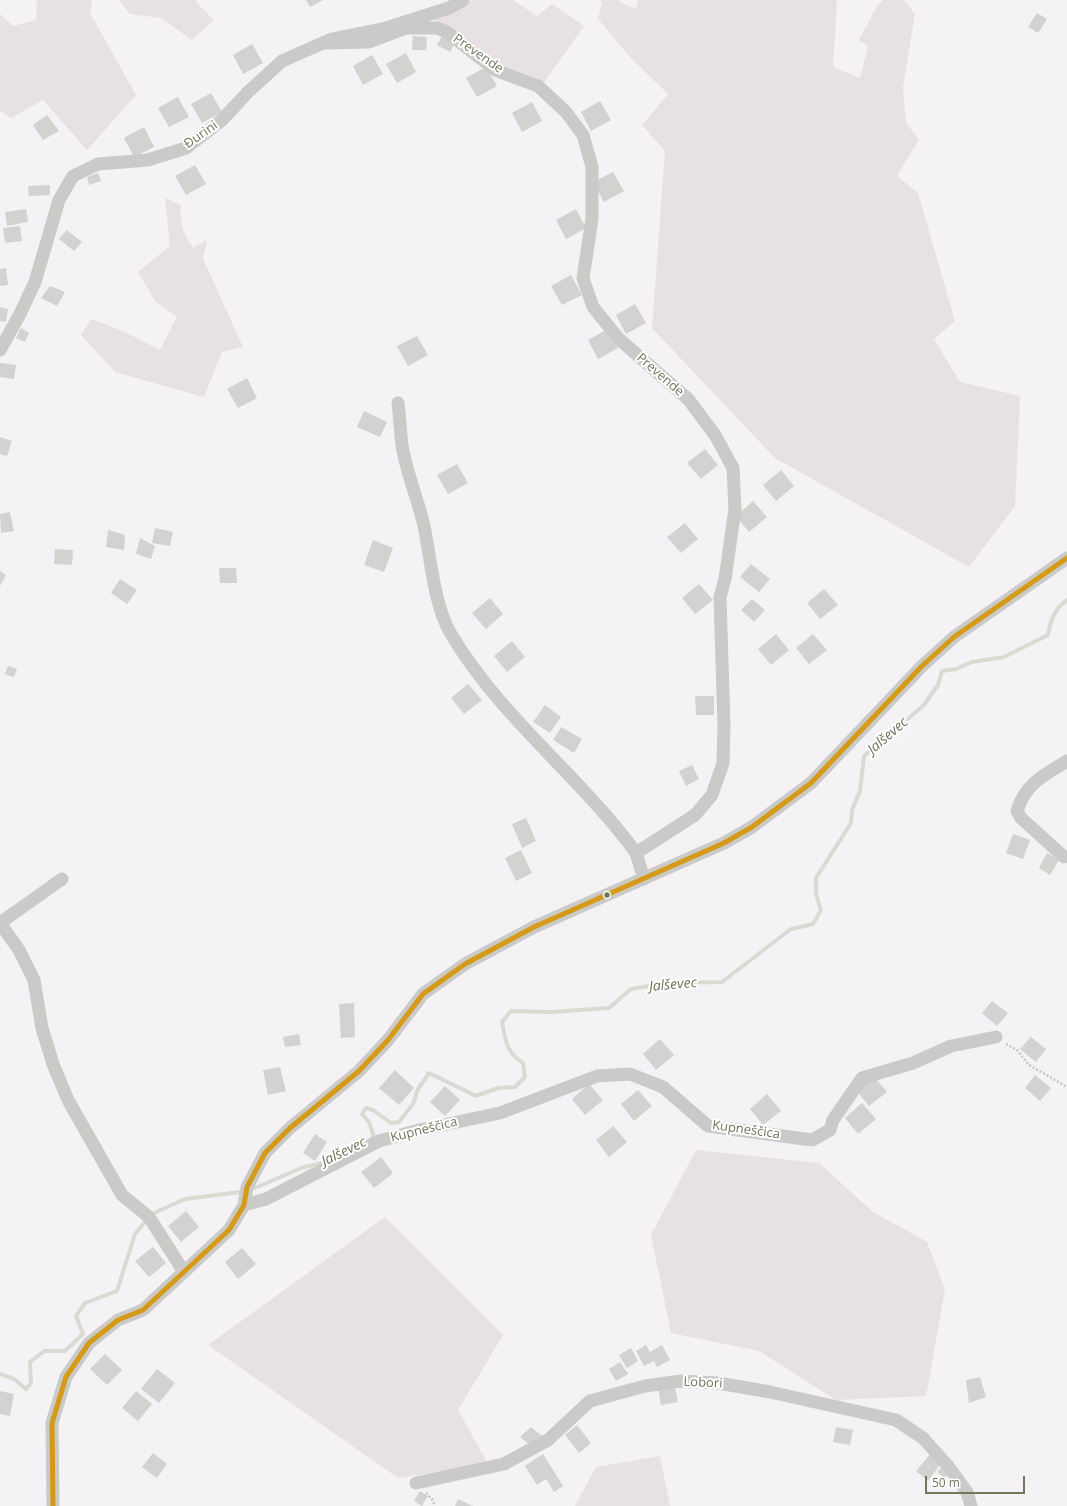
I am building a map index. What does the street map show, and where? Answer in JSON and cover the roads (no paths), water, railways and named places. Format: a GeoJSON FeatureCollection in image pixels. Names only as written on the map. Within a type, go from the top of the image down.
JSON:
{"type":"FeatureCollection","features":[{"type":"Feature","properties":{"kind":"street","name":"Đurini"},"geometry":{"type":"LineString","coordinates":[[0,350],[20,314],[35,282],[59,200],[73,176],[98,164],[148,160],[186,148],[222,120],[248,92],[282,61],[332,39],[386,28],[448,8],[463,0]]}},
{"type":"Feature","properties":{"kind":"street","name":"Prevende"},"geometry":{"type":"LineString","coordinates":[[324,43],[369,42],[406,28],[437,28],[447,32],[497,71],[538,86],[566,112],[583,135],[592,167],[592,219],[582,278],[593,307],[619,339],[688,399],[715,435],[733,468],[735,509],[720,597],[724,726],[723,763],[712,795],[695,815],[668,834],[636,853]]}},
{"type":"Feature","properties":{"kind":"street"},"geometry":{"type":"LineString","coordinates":[[398,403],[402,446],[424,525],[439,602],[450,633],[478,673],[529,735],[619,830],[636,853],[644,879]]}},
{"type":"Feature","properties":{"kind":"street"},"geometry":{"type":"LineString","coordinates":[[53,1506],[52,1423],[66,1377],[89,1343],[118,1320],[143,1310],[230,1230],[265,1153],[290,1128],[360,1072],[388,1040],[423,994],[464,964],[527,931],[724,843],[752,827],[811,783],[922,666],[954,637],[1067,558]]}},
{"type":"Feature","properties":{"kind":"street"},"geometry":{"type":"LineString","coordinates":[[1064,857],[1021,818],[1017,811],[1021,797],[1034,782],[1067,761]]}},
{"type":"Feature","properties":{"kind":"street"},"geometry":{"type":"LineString","coordinates":[[62,879],[0,923],[19,950],[34,980],[42,1028],[53,1064],[68,1100],[122,1195],[149,1217],[184,1272]]}},
{"type":"Feature","properties":{"kind":"street","name":"Kupneščica"},"geometry":{"type":"LineString","coordinates":[[246,1196],[266,1199],[379,1141],[419,1130],[500,1113],[597,1076],[630,1074],[662,1087],[708,1126],[812,1140],[830,1130],[833,1120],[862,1078],[913,1063],[951,1046],[996,1037]]}},
{"type":"Feature","properties":{"kind":"street","name":"Lobori"},"geometry":{"type":"LineString","coordinates":[[416,1483],[504,1464],[548,1440],[590,1401],[660,1384],[682,1381],[718,1383],[770,1392],[896,1420],[922,1438],[948,1466],[967,1492],[971,1506]]}},
{"type":"Feature","properties":{"kind":"waterway","name":"Jalševec"},"geometry":{"type":"LineString","coordinates":[[371,1139],[374,1137],[369,1122],[362,1114],[366,1108],[373,1110],[391,1123],[399,1122],[413,1104],[418,1089],[429,1073],[476,1096],[498,1088],[515,1087],[525,1077],[523,1063],[513,1055],[508,1046],[502,1022],[511,1011],[551,1012],[609,1008],[631,989],[667,983],[722,982],[791,929],[813,924],[821,910],[816,894],[816,878],[851,823],[852,810],[860,791],[864,756],[924,705],[938,685],[942,671],[956,669],[972,662],[1004,657],[1048,635],[1050,625],[1056,611],[1067,600]]}},
{"type":"Feature","properties":{"kind":"waterway","name":"Jalševec"},"geometry":{"type":"LineString","coordinates":[[255,1188],[301,1168],[322,1163]]}},
{"type":"Feature","properties":{"kind":"waterway","name":"Jalševec"},"geometry":{"type":"LineString","coordinates":[[154,1213],[185,1199],[240,1192]]}},
{"type":"Feature","properties":{"kind":"waterway","name":"Jalševec"},"geometry":{"type":"LineString","coordinates":[[0,1374],[14,1379],[26,1389],[31,1383],[30,1362],[44,1351],[65,1351],[83,1334],[76,1316],[85,1303],[117,1291],[135,1234],[147,1219]]}}]}
